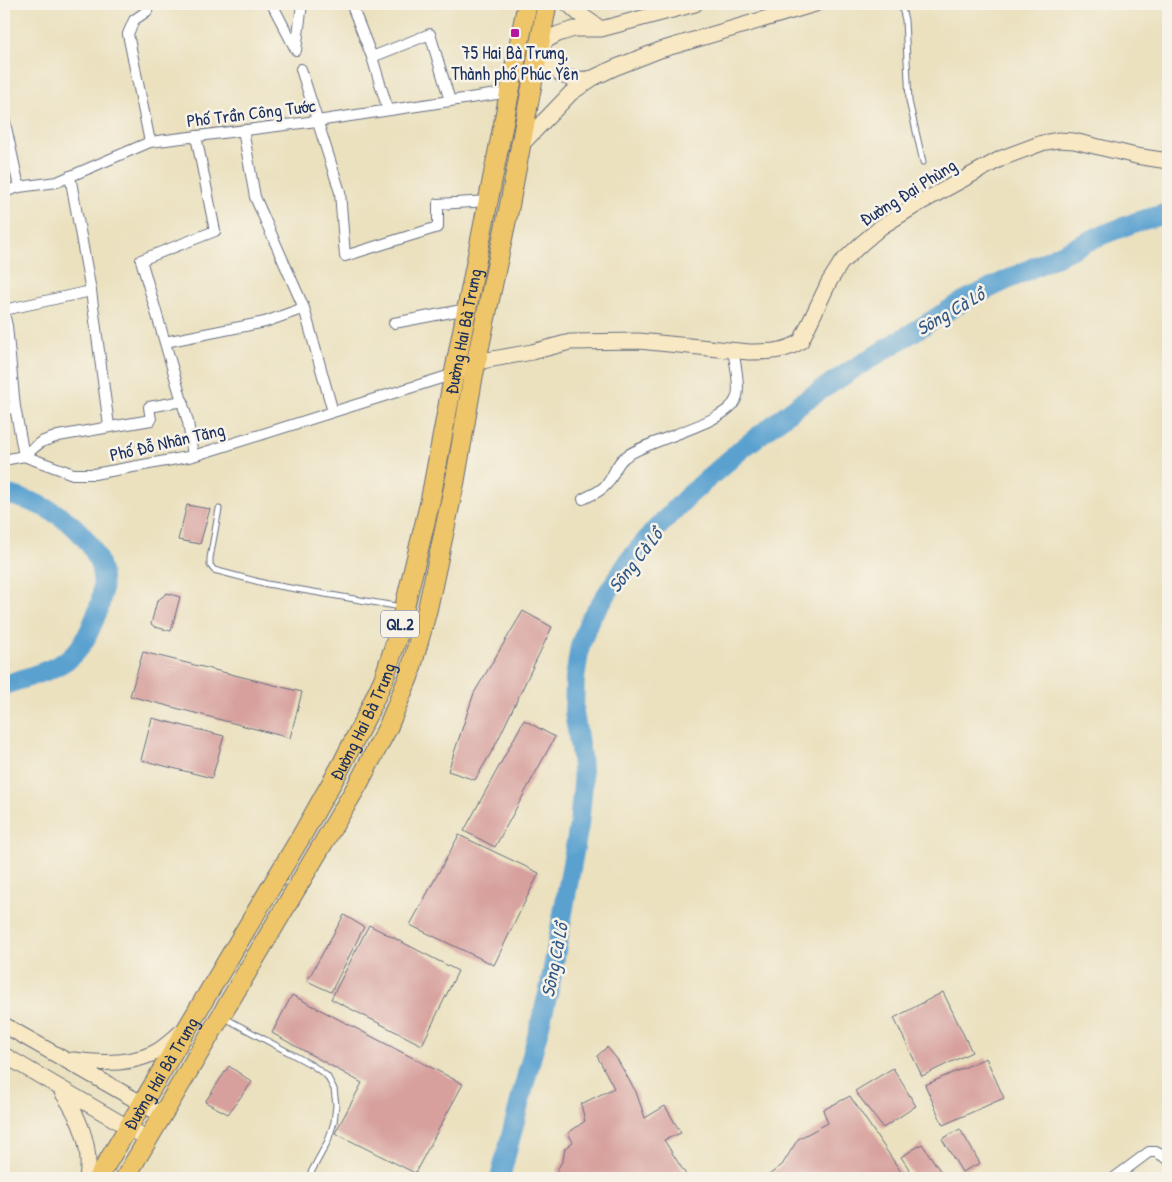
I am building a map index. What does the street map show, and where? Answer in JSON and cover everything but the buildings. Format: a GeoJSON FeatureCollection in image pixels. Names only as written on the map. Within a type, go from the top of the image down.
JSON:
{"type":"FeatureCollection","features":[{"type":"Feature","properties":{"kind":"highway","name":"Đường Hai Bà Trưng"},"geometry":{"type":"LineString","coordinates":[[98,1178],[302,834],[367,716],[384,678],[397,638],[430,502],[527,4]]}},
{"type":"Feature","properties":{"kind":"highway","name":"Đường Hai Bà Trưng"},"geometry":{"type":"LineString","coordinates":[[125,1178],[220,1016],[292,899],[357,786],[388,727],[409,676],[427,611],[455,481],[476,362],[530,103],[547,4]]}},
{"type":"Feature","properties":{"kind":"highway"},"geometry":{"type":"LineString","coordinates":[[404,607],[427,611]]}},
{"type":"Feature","properties":{"kind":"main road"},"geometry":{"type":"LineString","coordinates":[[568,4],[601,29]]}},
{"type":"Feature","properties":{"kind":"main road"},"geometry":{"type":"LineString","coordinates":[[593,78],[580,81],[569,79],[546,63],[538,50],[547,40],[574,29],[601,29],[695,4]]}},
{"type":"Feature","properties":{"kind":"main road"},"geometry":{"type":"LineString","coordinates":[[520,146],[571,94],[593,78],[621,64],[660,50],[816,4]]}},
{"type":"Feature","properties":{"kind":"main road","name":"Đường Đại Phùng"},"geometry":{"type":"LineString","coordinates":[[454,374],[476,362],[532,352],[570,342],[639,341],[766,352],[794,346],[801,341],[829,282],[841,263],[861,244],[881,228],[918,204],[1002,158],[1042,143],[1074,141],[1136,156],[1168,161]]}},
{"type":"Feature","properties":{"kind":"main road"},"geometry":{"type":"LineString","coordinates":[[4,1024],[162,1115]]}},
{"type":"Feature","properties":{"kind":"main road"},"geometry":{"type":"LineString","coordinates":[[61,1058],[91,1063],[128,1061],[154,1053],[188,1026]]}},
{"type":"Feature","properties":{"kind":"main road"},"geometry":{"type":"LineString","coordinates":[[4,1055],[148,1139]]}},
{"type":"Feature","properties":{"kind":"main road"},"geometry":{"type":"LineString","coordinates":[[60,1088],[71,1105],[84,1133],[88,1147],[87,1178]]}},
{"type":"Feature","properties":{"kind":"street"},"geometry":{"type":"LineString","coordinates":[[148,4],[146,11],[134,20],[128,34],[150,142]]}},
{"type":"Feature","properties":{"kind":"street"},"geometry":{"type":"LineString","coordinates":[[272,4],[296,50],[302,4]]}},
{"type":"Feature","properties":{"kind":"street"},"geometry":{"type":"LineString","coordinates":[[356,4],[352,6],[372,57],[388,110]]}},
{"type":"Feature","properties":{"kind":"street"},"geometry":{"type":"LineString","coordinates":[[372,57],[430,34],[450,101]]}},
{"type":"Feature","properties":{"kind":"street"},"geometry":{"type":"LineString","coordinates":[[301,69],[340,192],[345,256],[438,227],[438,204],[489,201]]}},
{"type":"Feature","properties":{"kind":"street","name":"Phố Trần Công Tước"},"geometry":{"type":"LineString","coordinates":[[4,192],[19,187],[56,182],[150,142],[316,121],[510,92]]}},
{"type":"Feature","properties":{"kind":"street"},"geometry":{"type":"LineString","coordinates":[[4,118],[19,187]]}},
{"type":"Feature","properties":{"kind":"street"},"geometry":{"type":"LineString","coordinates":[[243,130],[255,197],[304,308],[334,412]]}},
{"type":"Feature","properties":{"kind":"street"},"geometry":{"type":"LineString","coordinates":[[193,456],[188,422],[141,260],[215,231],[196,136]]}},
{"type":"Feature","properties":{"kind":"street"},"geometry":{"type":"LineString","coordinates":[[70,176],[91,291],[109,426]]}},
{"type":"Feature","properties":{"kind":"street"},"geometry":{"type":"LineString","coordinates":[[24,456],[15,407],[4,312],[91,291]]}},
{"type":"Feature","properties":{"kind":"street"},"geometry":{"type":"LineString","coordinates":[[165,342],[265,322],[304,308]]}},
{"type":"Feature","properties":{"kind":"street"},"geometry":{"type":"LineString","coordinates":[[394,323],[467,309]]}},
{"type":"Feature","properties":{"kind":"street"},"geometry":{"type":"LineString","coordinates":[[583,499],[606,485],[620,461],[626,456],[645,446],[726,412],[732,406],[738,393],[733,350]]}},
{"type":"Feature","properties":{"kind":"street","name":"Phố Đỗ Nhân Tăng"},"geometry":{"type":"LineString","coordinates":[[24,456],[73,474],[87,474],[193,456],[454,374]]}},
{"type":"Feature","properties":{"kind":"street"},"geometry":{"type":"LineString","coordinates":[[4,460],[24,456],[41,442],[58,436],[151,420],[149,407],[182,401]]}},
{"type":"Feature","properties":{"kind":"street"},"geometry":{"type":"LineString","coordinates":[[4,410],[15,407]]}},
{"type":"Feature","properties":{"kind":"street"},"geometry":{"type":"LineString","coordinates":[[1114,1178],[1149,1152],[1156,1152],[1168,1159]]}},
{"type":"Feature","properties":{"kind":"lane"},"geometry":{"type":"LineString","coordinates":[[901,4],[904,20],[909,101],[923,162]]}},
{"type":"Feature","properties":{"kind":"lane"},"geometry":{"type":"LineString","coordinates":[[219,509],[210,558],[210,565],[214,570],[267,584],[404,607]]}},
{"type":"Feature","properties":{"kind":"lane"},"geometry":{"type":"LineString","coordinates":[[220,1016],[312,1065],[327,1076],[334,1089],[336,1105],[334,1122],[328,1141],[308,1178]]}},
{"type":"Feature","properties":{"kind":"waterway","name":"Sông Cà Lồ"},"geometry":{"type":"LineString","coordinates":[[500,1178],[549,990],[579,825],[583,784],[574,712],[575,678],[580,646],[590,619],[630,559],[688,496],[743,448],[801,403],[855,368],[965,300],[1097,237],[1136,222],[1168,213]]}},
{"type":"Feature","properties":{"kind":"waterway","name":"Sông Cà Lồ"},"geometry":{"type":"LineString","coordinates":[[4,494],[26,500],[47,509],[66,521],[82,535],[95,553],[101,572],[102,594],[88,634],[79,649],[71,657],[47,670],[4,685]]}},
{"type":"Feature","properties":{"kind":"place","name":"75 Hai Bà Trưng, Thành phố Phúc Yên"},"geometry":{"type":"Point","coordinates":[515,33]}}]}
